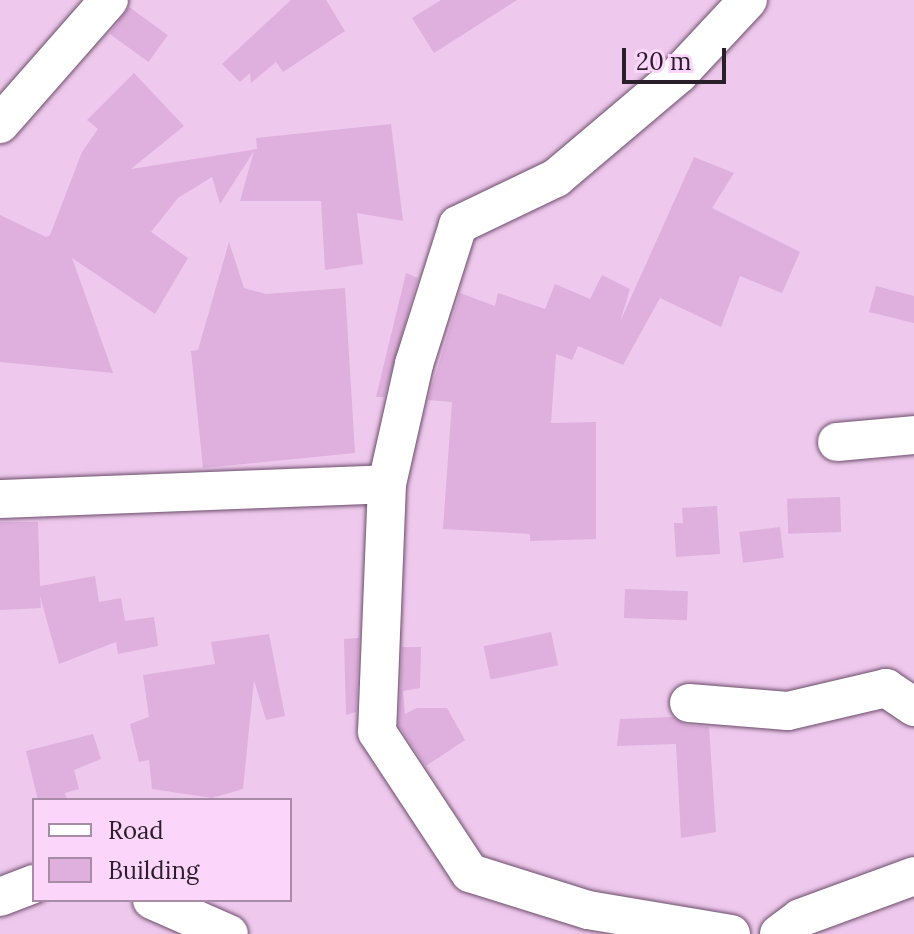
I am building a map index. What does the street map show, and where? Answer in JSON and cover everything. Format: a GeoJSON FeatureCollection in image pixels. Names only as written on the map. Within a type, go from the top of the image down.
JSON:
{"type":"FeatureCollection","features":[{"type":"Feature","properties":{"kind":"street"},"geometry":{"type":"LineString","coordinates":[[0,124],[109,0]]}},
{"type":"Feature","properties":{"kind":"street"},"geometry":{"type":"LineString","coordinates":[[731,934],[588,910],[470,873],[377,732],[387,484],[414,364],[458,225],[556,178],[679,74],[748,0]]}},
{"type":"Feature","properties":{"kind":"street"},"geometry":{"type":"LineString","coordinates":[[837,442],[914,435]]}},
{"type":"Feature","properties":{"kind":"street"},"geometry":{"type":"LineString","coordinates":[[0,499],[387,484]]}},
{"type":"Feature","properties":{"kind":"street"},"geometry":{"type":"LineString","coordinates":[[689,703],[788,711],[886,688],[914,707]]}},
{"type":"Feature","properties":{"kind":"street"},"geometry":{"type":"LineString","coordinates":[[779,934],[800,918],[914,876]]}},
{"type":"Feature","properties":{"kind":"street"},"geometry":{"type":"LineString","coordinates":[[0,897],[32,885]]}},
{"type":"Feature","properties":{"kind":"street"},"geometry":{"type":"LineString","coordinates":[[157,902],[229,934]]}},
{"type":"Feature","properties":{"kind":"building"},"geometry":{"type":"Polygon","coordinates":[[[291,0],[326,0],[345,31],[283,72],[276,62],[251,83],[250,73],[240,82],[222,64],[291,0]]]}},
{"type":"Feature","properties":{"kind":"building"},"geometry":{"type":"Polygon","coordinates":[[[441,0],[517,0],[434,53],[412,18],[441,0]]]}},
{"type":"Feature","properties":{"kind":"building"},"geometry":{"type":"Polygon","coordinates":[[[129,7],[168,35],[148,62],[110,34],[129,7]]]}},
{"type":"Feature","properties":{"kind":"building"},"geometry":{"type":"Polygon","coordinates":[[[134,73],[184,126],[131,169],[257,149],[256,138],[391,124],[403,221],[357,213],[363,264],[325,270],[321,201],[240,201],[254,151],[220,204],[212,177],[178,198],[151,232],[188,258],[155,314],[72,258],[113,373],[0,362],[0,215],[46,237],[50,235],[82,152],[98,129],[87,120],[134,73]]]}},
{"type":"Feature","properties":{"kind":"building"},"geometry":{"type":"Polygon","coordinates":[[[694,157],[734,173],[712,208],[800,252],[782,293],[740,276],[721,327],[660,298],[623,365],[578,346],[572,360],[556,354],[551,423],[596,422],[596,539],[530,541],[530,534],[443,529],[452,402],[428,400],[460,293],[495,306],[498,293],[545,309],[555,284],[590,299],[602,275],[630,289],[620,322],[694,157]]]}},
{"type":"Feature","properties":{"kind":"building"},"geometry":{"type":"Polygon","coordinates":[[[229,242],[244,288],[266,294],[345,288],[355,453],[203,468],[191,351],[198,350],[229,242]]]}},
{"type":"Feature","properties":{"kind":"building"},"geometry":{"type":"Polygon","coordinates":[[[406,273],[418,278],[384,397],[376,397],[406,273]]]}},
{"type":"Feature","properties":{"kind":"building"},"geometry":{"type":"Polygon","coordinates":[[[876,286],[914,296],[914,323],[869,312],[876,286]]]}},
{"type":"Feature","properties":{"kind":"building"},"geometry":{"type":"Polygon","coordinates":[[[840,497],[841,532],[788,534],[787,499],[840,497]]]}},
{"type":"Feature","properties":{"kind":"building"},"geometry":{"type":"Polygon","coordinates":[[[717,506],[720,554],[676,557],[674,523],[683,523],[682,508],[717,506]]]}},
{"type":"Feature","properties":{"kind":"building"},"geometry":{"type":"Polygon","coordinates":[[[0,522],[38,522],[40,586],[95,576],[99,602],[121,598],[125,621],[154,617],[158,646],[118,654],[116,642],[59,664],[40,596],[41,608],[0,610],[0,522]]]}},
{"type":"Feature","properties":{"kind":"building"},"geometry":{"type":"Polygon","coordinates":[[[780,527],[784,558],[743,563],[739,532],[780,527]]]}},
{"type":"Feature","properties":{"kind":"building"},"geometry":{"type":"Polygon","coordinates":[[[625,589],[688,591],[687,620],[624,618],[625,589]]]}},
{"type":"Feature","properties":{"kind":"building"},"geometry":{"type":"Polygon","coordinates":[[[551,632],[558,665],[491,680],[484,646],[551,632]]]}},
{"type":"Feature","properties":{"kind":"building"},"geometry":{"type":"Polygon","coordinates":[[[269,634],[285,716],[266,720],[254,680],[243,789],[212,798],[152,789],[149,760],[139,762],[130,724],[149,717],[143,675],[215,664],[211,642],[269,634]]]}},
{"type":"Feature","properties":{"kind":"building"},"geometry":{"type":"Polygon","coordinates":[[[359,638],[356,712],[346,715],[344,639],[359,638]]]}},
{"type":"Feature","properties":{"kind":"building"},"geometry":{"type":"Polygon","coordinates":[[[402,647],[421,647],[420,688],[403,691],[405,714],[417,708],[447,708],[465,740],[426,766],[399,726],[402,647]]]}},
{"type":"Feature","properties":{"kind":"building"},"geometry":{"type":"Polygon","coordinates":[[[673,717],[686,725],[709,727],[716,832],[681,838],[676,744],[617,746],[620,719],[673,717]]]}},
{"type":"Feature","properties":{"kind":"building"},"geometry":{"type":"Polygon","coordinates":[[[93,734],[101,759],[74,770],[79,789],[65,793],[66,798],[38,798],[26,751],[93,734]]]}}]}
